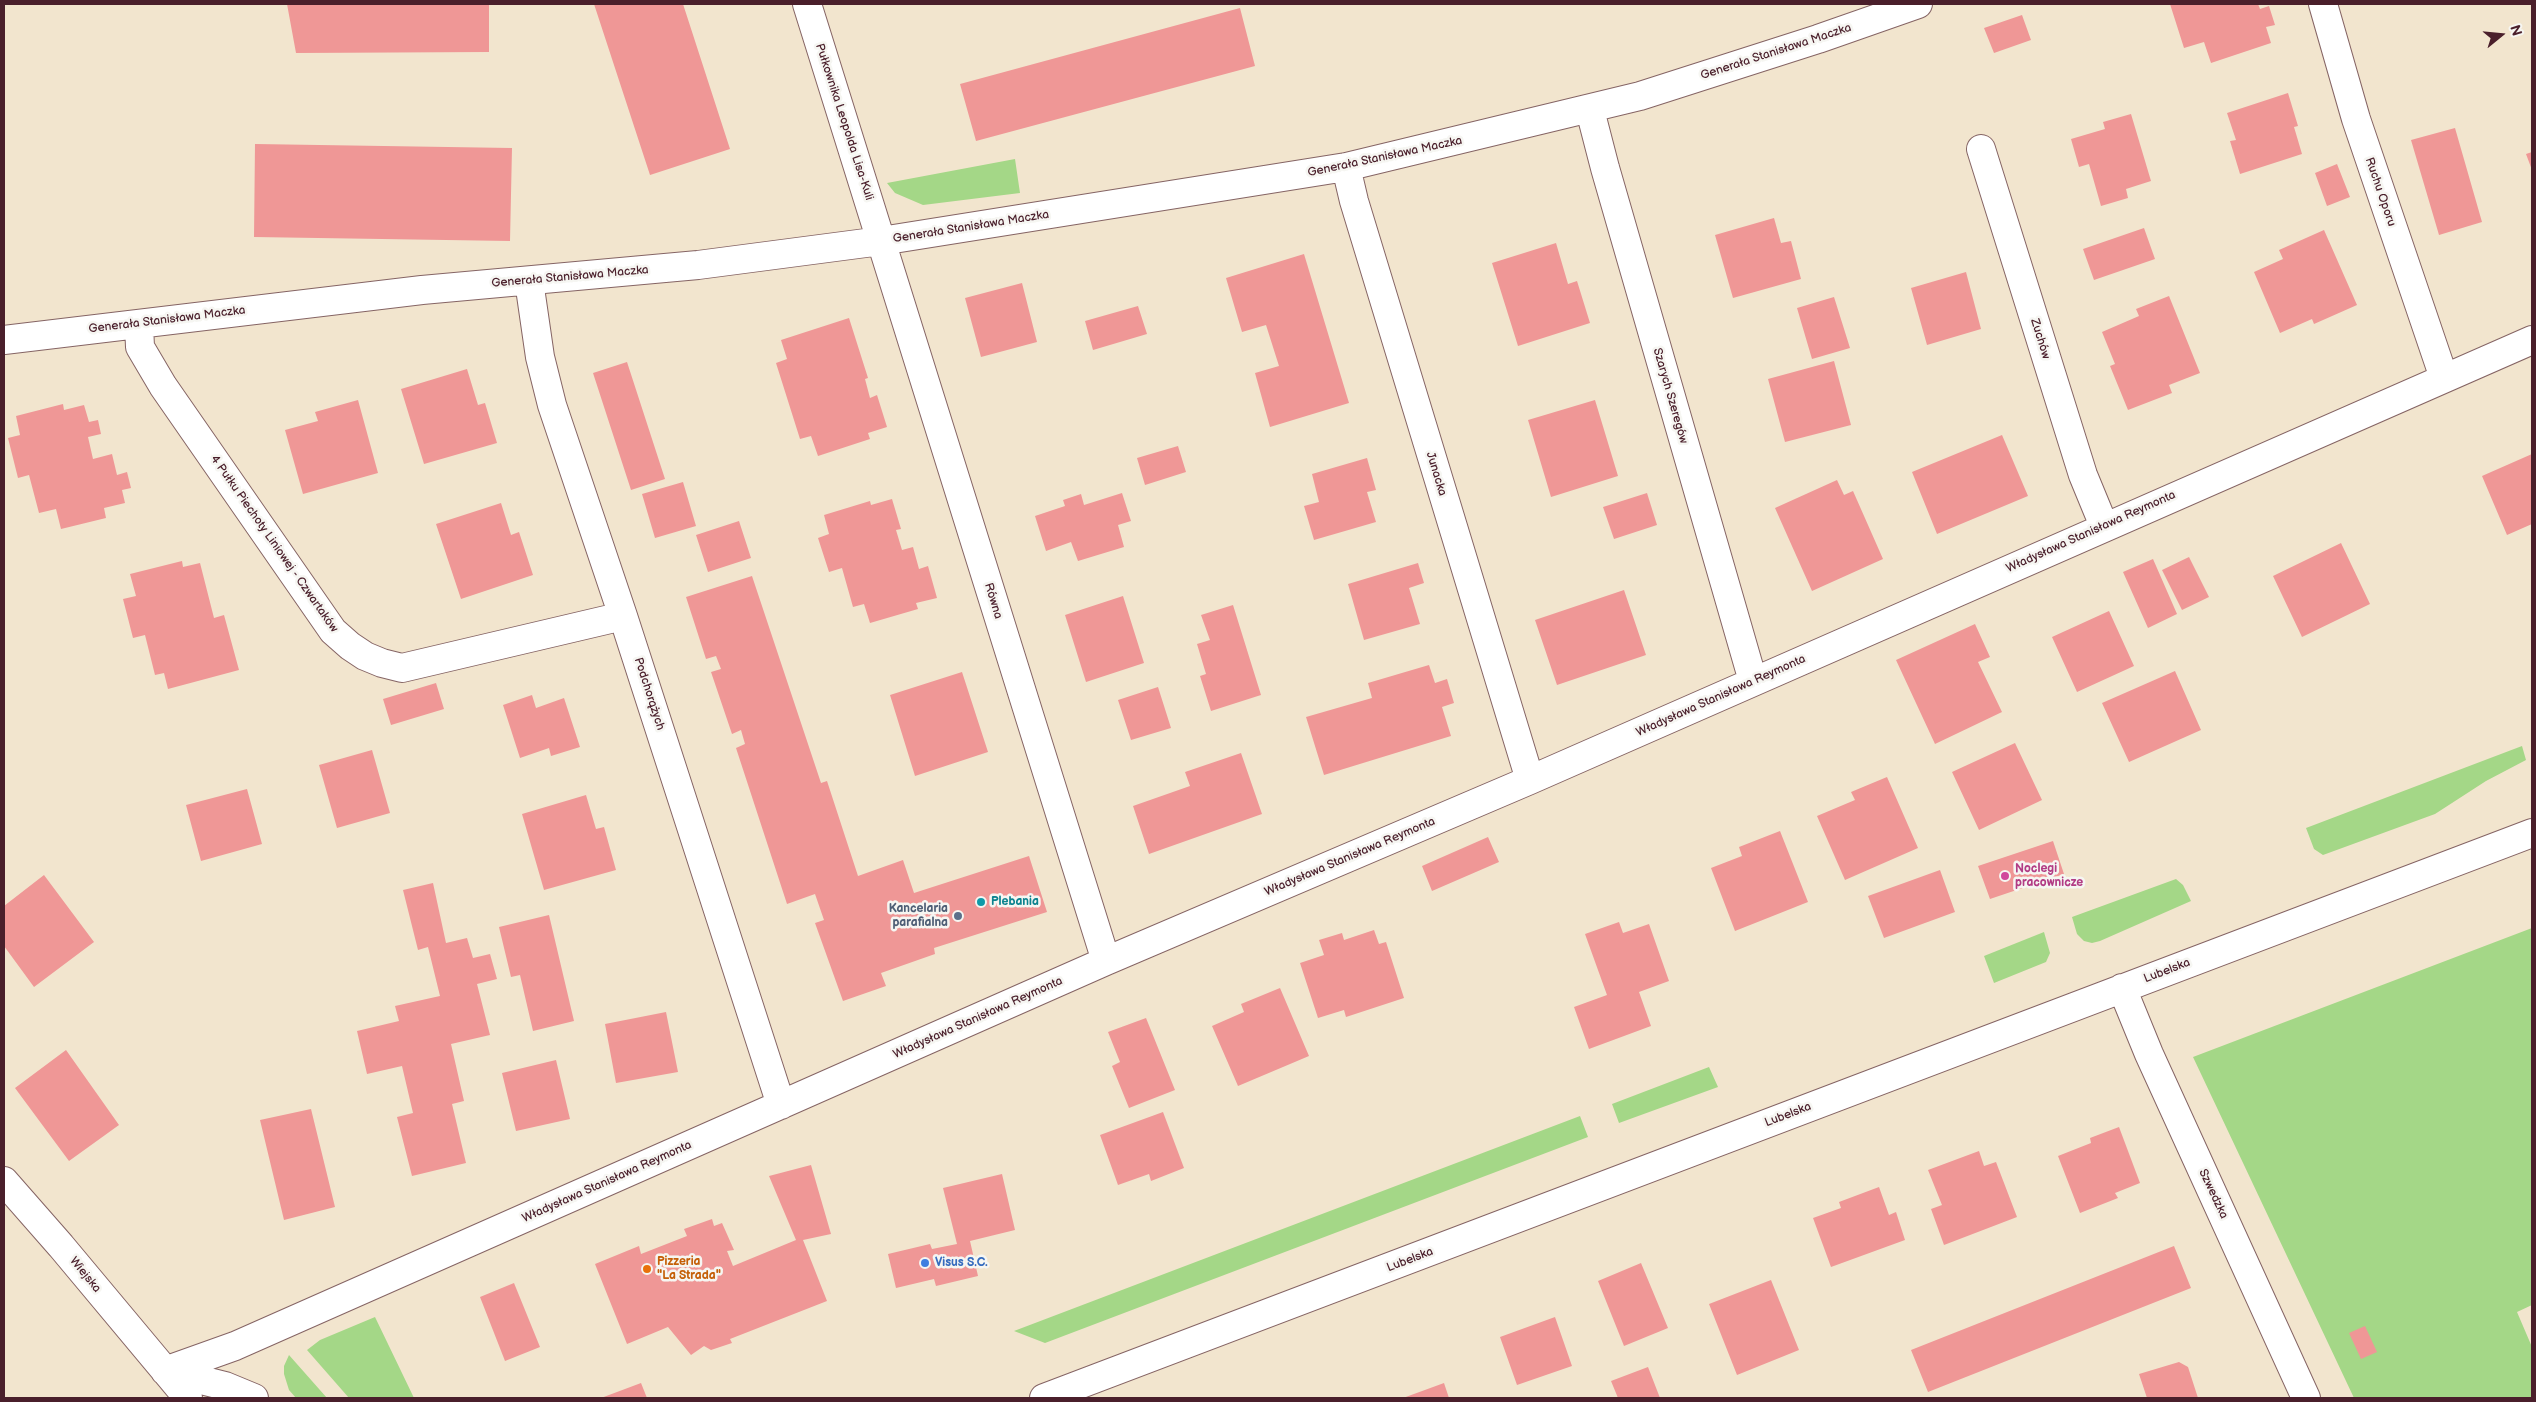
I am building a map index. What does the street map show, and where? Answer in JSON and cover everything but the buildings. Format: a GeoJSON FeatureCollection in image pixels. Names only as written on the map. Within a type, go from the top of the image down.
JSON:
{"type":"FeatureCollection","features":[{"type":"Feature","properties":{"kind":"street","name":"Pułkownika Leopolda Lisa-Kuli"},"geometry":{"type":"LineString","coordinates":[[806,4],[881,241]]}},
{"type":"Feature","properties":{"kind":"street","name":"Generała Stanisława Maczka"},"geometry":{"type":"LineString","coordinates":[[4,340],[422,290],[698,265],[881,241],[1346,167],[1590,110],[1818,39],[1918,4]]}},
{"type":"Feature","properties":{"kind":"street","name":"Ruchu Oporu"},"geometry":{"type":"LineString","coordinates":[[2322,4],[2356,119],[2444,378]]}},
{"type":"Feature","properties":{"kind":"street","name":"Szarych Szeregów"},"geometry":{"type":"LineString","coordinates":[[1590,110],[1753,682]]}},
{"type":"Feature","properties":{"kind":"street","name":"Zuchów"},"geometry":{"type":"LineString","coordinates":[[1981,150],[2083,475],[2104,526]]}},
{"type":"Feature","properties":{"kind":"street","name":"Junacka"},"geometry":{"type":"LineString","coordinates":[[1346,167],[1360,220],[1530,780]]}},
{"type":"Feature","properties":{"kind":"street","name":"Równa"},"geometry":{"type":"LineString","coordinates":[[881,241],[1106,961]]}},
{"type":"Feature","properties":{"kind":"street","name":"Podchorążych"},"geometry":{"type":"LineString","coordinates":[[529,281],[540,357],[552,405],[623,616],[781,1105]]}},
{"type":"Feature","properties":{"kind":"street","name":"4 Pułku Piechoty Liniowej - Czwartaków"},"geometry":{"type":"LineString","coordinates":[[139,324],[140,347],[163,386],[333,631],[365,656],[402,668],[623,616]]}},
{"type":"Feature","properties":{"kind":"street","name":"Władysława Stanisława Reymonta"},"geometry":{"type":"LineString","coordinates":[[166,1371],[234,1346],[1106,961],[1530,780],[2104,526],[2532,340]]}},
{"type":"Feature","properties":{"kind":"street","name":"Lubelska"},"geometry":{"type":"LineString","coordinates":[[1044,1398],[2532,833]]}},
{"type":"Feature","properties":{"kind":"street","name":"Szwedzka"},"geometry":{"type":"LineString","coordinates":[[2122,988],[2149,1054],[2306,1398]]}},
{"type":"Feature","properties":{"kind":"street","name":"Wiejska"},"geometry":{"type":"LineString","coordinates":[[4,1181],[188,1398]]}},
{"type":"Feature","properties":{"kind":"street"},"geometry":{"type":"LineString","coordinates":[[166,1371],[225,1386],[254,1398]]}},
{"type":"Feature","properties":{"kind":"green space"},"geometry":{"type":"Polygon","coordinates":[[[1015,159],[1020,193],[923,205],[895,193],[887,183],[1015,159]]]}},
{"type":"Feature","properties":{"kind":"green space"},"geometry":{"type":"Polygon","coordinates":[[[2522,746],[2526,760],[2486,781],[2435,814],[2323,855],[2314,849],[2306,828],[2522,746]]]}},
{"type":"Feature","properties":{"kind":"green space"},"geometry":{"type":"Polygon","coordinates":[[[2176,879],[2183,885],[2191,901],[2100,941],[2092,943],[2084,941],[2077,934],[2072,917],[2176,879]]]}},
{"type":"Feature","properties":{"kind":"green space"},"geometry":{"type":"Polygon","coordinates":[[[2532,928],[2532,1305],[2517,1312],[2532,1347],[2532,1398],[2354,1398],[2193,1057],[2532,928]]]}},
{"type":"Feature","properties":{"kind":"green space"},"geometry":{"type":"Polygon","coordinates":[[[2044,932],[2050,953],[2046,962],[1994,983],[1984,956],[2044,932]]]}},
{"type":"Feature","properties":{"kind":"green space"},"geometry":{"type":"Polygon","coordinates":[[[1709,1067],[1718,1087],[1619,1123],[1612,1104],[1709,1067]]]}},
{"type":"Feature","properties":{"kind":"green space"},"geometry":{"type":"Polygon","coordinates":[[[1580,1116],[1588,1137],[1045,1343],[1014,1331],[1580,1116]]]}},
{"type":"Feature","properties":{"kind":"green space"},"geometry":{"type":"Polygon","coordinates":[[[375,1317],[414,1398],[349,1398],[307,1350],[320,1340],[375,1317]]]}},
{"type":"Feature","properties":{"kind":"green space"},"geometry":{"type":"Polygon","coordinates":[[[289,1355],[327,1398],[296,1398],[289,1390],[284,1374],[284,1366],[289,1355]]]}},
{"type":"Feature","properties":{"kind":"place","name":"Noclegi pracownicze"},"geometry":{"type":"Point","coordinates":[2005,876]}},
{"type":"Feature","properties":{"kind":"place","name":"Plebania"},"geometry":{"type":"Point","coordinates":[981,902]}},
{"type":"Feature","properties":{"kind":"place","name":"Kancelaria parafialna"},"geometry":{"type":"Point","coordinates":[958,916]}},
{"type":"Feature","properties":{"kind":"place","name":"Visus S.C."},"geometry":{"type":"Point","coordinates":[925,1263]}},
{"type":"Feature","properties":{"kind":"place","name":"Pizzeria \"La Strada\""},"geometry":{"type":"Point","coordinates":[647,1269]}}]}
